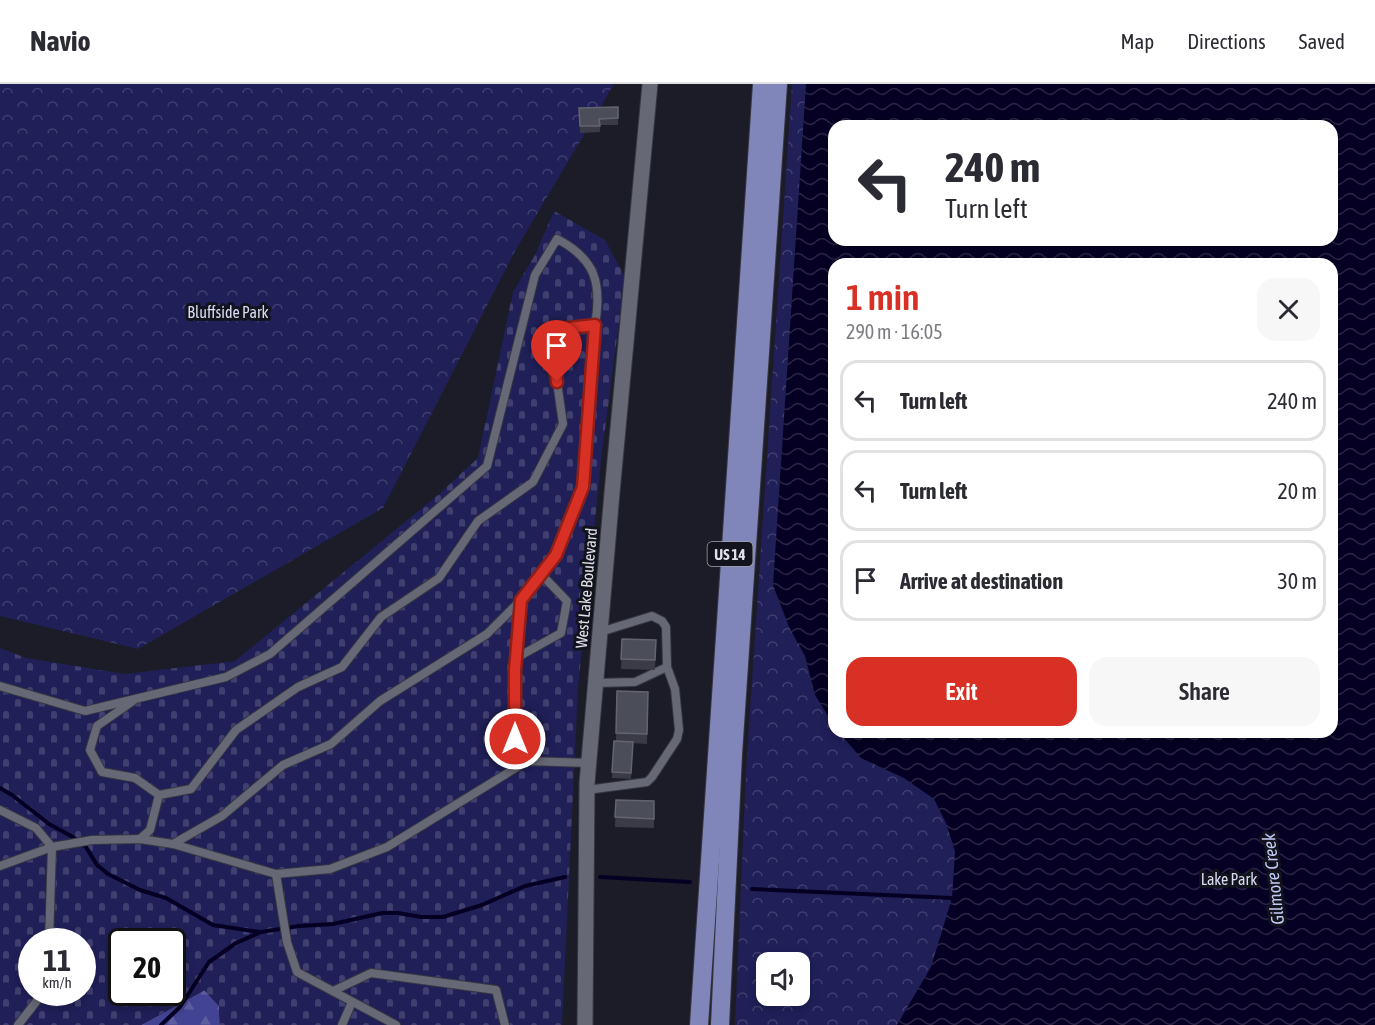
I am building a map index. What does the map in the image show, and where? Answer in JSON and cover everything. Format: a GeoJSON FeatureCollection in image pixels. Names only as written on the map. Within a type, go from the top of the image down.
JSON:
{"type":"FeatureCollection","features":[{"type":"Feature","properties":{"kind":"highway","name":"US 14"},"geometry":{"type":"LineString","coordinates":[[699,1025],[762,84]]}},
{"type":"Feature","properties":{"kind":"highway","name":"US 14"},"geometry":{"type":"LineString","coordinates":[[720,1025],[733,754],[778,84]]}},
{"type":"Feature","properties":{"kind":"street","name":"West Lake Boulevard"},"geometry":{"type":"LineString","coordinates":[[585,1025],[587,790],[650,84]]}},
{"type":"Feature","properties":{"kind":"lane"},"geometry":{"type":"LineString","coordinates":[[0,686],[85,711],[226,677],[270,654],[487,466],[535,275],[557,239],[576,248],[592,271],[599,299],[583,487],[556,555],[521,600],[487,634],[380,701],[331,744],[283,765],[222,816],[173,844]]}},
{"type":"Feature","properties":{"kind":"lane"},"geometry":{"type":"LineString","coordinates":[[137,698],[97,726],[90,750],[102,772],[135,778],[159,795],[191,789],[236,730],[298,687],[342,667],[381,618],[439,578],[478,521],[533,482],[563,424],[554,361],[560,329],[595,325]]}},
{"type":"Feature","properties":{"kind":"lane"},"geometry":{"type":"LineString","coordinates":[[516,658],[561,633],[567,601],[541,574]]}},
{"type":"Feature","properties":{"kind":"lane"},"geometry":{"type":"LineString","coordinates":[[521,600],[516,658],[515,739],[527,760]]}},
{"type":"Feature","properties":{"kind":"lane"},"geometry":{"type":"LineString","coordinates":[[587,790],[647,782],[677,739],[679,730],[675,689],[667,667],[666,627],[662,621],[652,616],[600,632]]}},
{"type":"Feature","properties":{"kind":"lane"},"geometry":{"type":"LineString","coordinates":[[596,682],[635,682],[667,667]]}},
{"type":"Feature","properties":{"kind":"lane"},"geometry":{"type":"LineString","coordinates":[[0,866],[56,846],[92,840],[140,839],[173,844],[276,874],[330,869],[387,847],[527,760],[589,763]]}},
{"type":"Feature","properties":{"kind":"lane"},"geometry":{"type":"LineString","coordinates":[[140,839],[150,830],[159,795]]}},
{"type":"Feature","properties":{"kind":"lane"},"geometry":{"type":"LineString","coordinates":[[0,810],[36,828],[56,846]]}},
{"type":"Feature","properties":{"kind":"lane"},"geometry":{"type":"LineString","coordinates":[[50,928],[56,846]]}},
{"type":"Feature","properties":{"kind":"lane"},"geometry":{"type":"LineString","coordinates":[[276,874],[288,942],[297,972],[396,1025]]}},
{"type":"Feature","properties":{"kind":"lane"},"geometry":{"type":"LineString","coordinates":[[333,991],[371,973],[496,990],[505,1025]]}},
{"type":"Feature","properties":{"kind":"lane"},"geometry":{"type":"LineString","coordinates":[[342,1025],[352,1002]]}},
{"type":"Feature","properties":{"kind":"lane"},"geometry":{"type":"LineString","coordinates":[[18,1025],[33,1006]]}},
{"type":"Feature","properties":{"kind":"green space","name":"Bluffside Park"},"geometry":{"type":"Polygon","coordinates":[[[0,84],[614,84],[515,251],[383,508],[138,649],[0,616],[0,84]]]}},
{"type":"Feature","properties":{"kind":"green space","name":"Lake Park"},"geometry":{"type":"Polygon","coordinates":[[[792,84],[1375,84],[1375,1025],[735,1025],[746,772],[792,84]]]}},
{"type":"Feature","properties":{"kind":"green space"},"geometry":{"type":"Polygon","coordinates":[[[554,211],[605,240],[625,277],[602,452],[578,687],[562,1025],[220,1025],[219,1006],[204,990],[186,1000],[186,928],[108,928],[108,1006],[175,1006],[141,1025],[0,1025],[0,648],[26,658],[125,674],[235,661],[438,495],[478,458],[513,292],[535,255],[554,211]]]}},
{"type":"Feature","properties":{"kind":"green space"},"geometry":{"type":"Polygon","coordinates":[[[205,990],[219,1006],[220,1025],[141,1025],[176,1006],[186,1006],[186,1000],[205,990]]]}},
{"type":"Feature","properties":{"kind":"water","name":"Lake Park"},"geometry":{"type":"Polygon","coordinates":[[[806,84],[1375,84],[1375,1025],[897,1025],[931,967],[952,898],[955,851],[946,823],[934,799],[904,778],[861,758],[844,738],[1338,738],[1338,258],[828,258],[828,716],[815,695],[805,656],[789,627],[773,585],[806,84]]]}},
{"type":"Feature","properties":{"kind":"building"},"geometry":{"type":"Polygon","coordinates":[[[618,107],[618,118],[599,119],[600,126],[580,126],[579,108],[618,107]]]}},
{"type":"Feature","properties":{"kind":"building"},"geometry":{"type":"Polygon","coordinates":[[[622,639],[656,640],[655,660],[621,659],[622,639]]]}},
{"type":"Feature","properties":{"kind":"building"},"geometry":{"type":"Polygon","coordinates":[[[617,691],[648,692],[647,734],[616,733],[617,691]]]}},
{"type":"Feature","properties":{"kind":"building"},"geometry":{"type":"Polygon","coordinates":[[[614,741],[633,742],[631,773],[612,772],[614,741]]]}},
{"type":"Feature","properties":{"kind":"building"},"geometry":{"type":"Polygon","coordinates":[[[616,800],[654,801],[654,819],[615,817],[616,800]]]}},
{"type":"Feature","properties":{"kind":"waterway"},"geometry":{"type":"LineString","coordinates":[[0,788],[49,824],[86,847],[97,865],[108,874],[140,890],[166,898],[213,925],[260,932]]}},
{"type":"Feature","properties":{"kind":"waterway"},"geometry":{"type":"LineString","coordinates":[[161,1025],[180,1007],[209,962],[236,943],[261,932],[333,924],[382,913],[443,917],[482,905],[525,886],[565,877]]}},
{"type":"Feature","properties":{"kind":"waterway"},"geometry":{"type":"LineString","coordinates":[[600,877],[690,882]]}},
{"type":"Feature","properties":{"kind":"waterway"},"geometry":{"type":"LineString","coordinates":[[752,889],[952,898]]}},
{"type":"Feature","properties":{"kind":"route"},"geometry":{"type":"LineString","coordinates":[[515,739],[515,670],[521,600],[556,555],[583,487],[595,325],[560,329],[554,361],[557,382]]}},
{"type":"Feature","properties":{"kind":"water label","name":"Gilmore Creek"},"geometry":{"type":"Point","coordinates":[1273,879]}}]}
